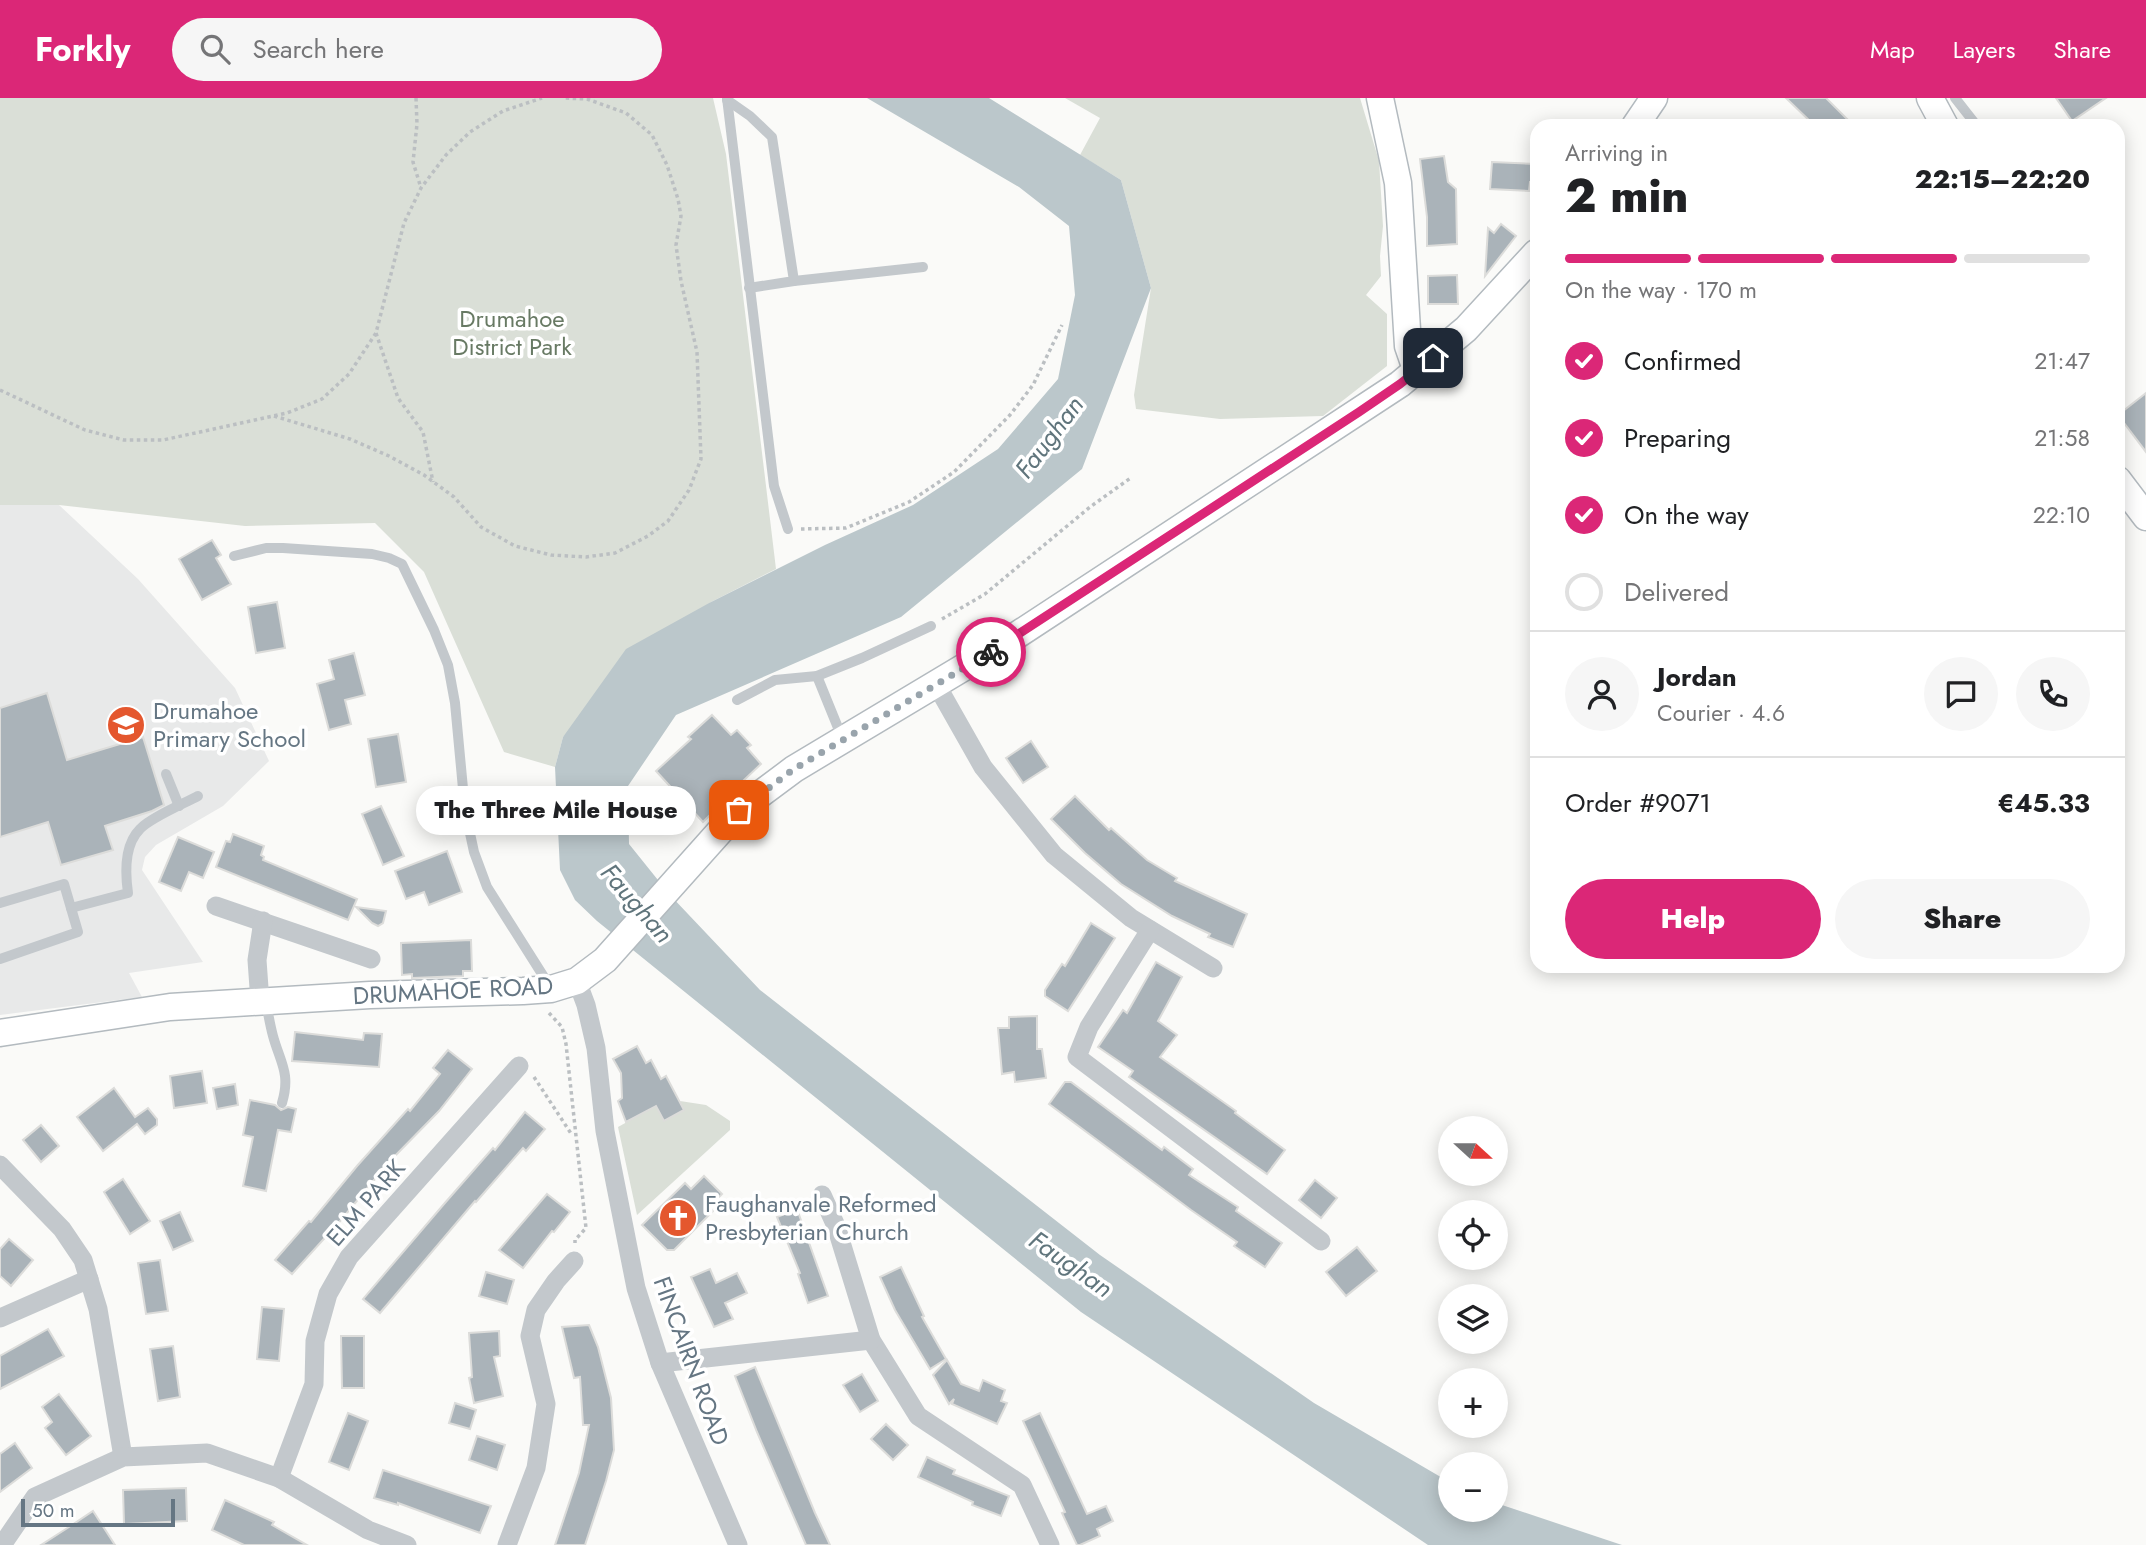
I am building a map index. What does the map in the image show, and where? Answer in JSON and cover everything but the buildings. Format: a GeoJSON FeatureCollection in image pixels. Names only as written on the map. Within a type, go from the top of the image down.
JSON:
{"type":"FeatureCollection","features":[{"type":"Feature","properties":{"kind":"street"},"geometry":{"type":"LineString","coordinates":[[1380,98],[1398,183],[1408,346],[1417,372]]}},
{"type":"Feature","properties":{"kind":"street"},"geometry":{"type":"LineString","coordinates":[[1640,119],[1654,98]]}},
{"type":"Feature","properties":{"kind":"street"},"geometry":{"type":"LineString","coordinates":[[1930,98],[1941,119]]}},
{"type":"Feature","properties":{"kind":"street","name":"DRUMAHOE ROAD"},"geometry":{"type":"LineString","coordinates":[[0,1033],[170,1007],[370,995],[523,991],[551,989],[577,981],[604,960],[739,810],[794,769],[1011,639],[1417,372],[1466,329],[1530,260]]}},
{"type":"Feature","properties":{"kind":"street"},"geometry":{"type":"LineString","coordinates":[[2125,489],[2146,517]]}},
{"type":"Feature","properties":{"kind":"street"},"geometry":{"type":"LineString","coordinates":[[936,684],[983,767],[1054,855],[1131,918],[1213,968]]}},
{"type":"Feature","properties":{"kind":"street"},"geometry":{"type":"LineString","coordinates":[[216,906],[371,959]]}},
{"type":"Feature","properties":{"kind":"street"},"geometry":{"type":"LineString","coordinates":[[263,921],[257,960],[263,1001]]}},
{"type":"Feature","properties":{"kind":"street"},"geometry":{"type":"LineString","coordinates":[[1150,930],[1089,1027],[1077,1057],[1321,1241]]}},
{"type":"Feature","properties":{"kind":"street","name":"FINCAIRN ROAD"},"geometry":{"type":"LineString","coordinates":[[577,981],[586,1005],[596,1048],[604,1131],[636,1288],[660,1363],[738,1545]]}},
{"type":"Feature","properties":{"kind":"street","name":"ELM PARK"},"geometry":{"type":"LineString","coordinates":[[279,1478],[314,1384],[315,1341],[328,1294],[349,1257],[519,1066]]}},
{"type":"Feature","properties":{"kind":"street"},"geometry":{"type":"LineString","coordinates":[[0,1165],[62,1229],[83,1261],[98,1309],[123,1457]]}},
{"type":"Feature","properties":{"kind":"street"},"geometry":{"type":"LineString","coordinates":[[822,1195],[836,1226],[871,1340],[918,1416],[1022,1485],[1050,1545]]}},
{"type":"Feature","properties":{"kind":"street"},"geometry":{"type":"LineString","coordinates":[[507,1545],[536,1468],[546,1405],[530,1336],[536,1310],[574,1261]]}},
{"type":"Feature","properties":{"kind":"street"},"geometry":{"type":"LineString","coordinates":[[0,1318],[89,1279]]}},
{"type":"Feature","properties":{"kind":"street"},"geometry":{"type":"LineString","coordinates":[[660,1363],[871,1340]]}},
{"type":"Feature","properties":{"kind":"street"},"geometry":{"type":"LineString","coordinates":[[2,1545],[35,1497],[123,1457],[207,1453],[279,1478],[394,1543]]}},
{"type":"Feature","properties":{"kind":"lane"},"geometry":{"type":"LineString","coordinates":[[1955,98],[1972,119]]}},
{"type":"Feature","properties":{"kind":"lane"},"geometry":{"type":"LineString","coordinates":[[727,99],[772,137],[794,281]]}},
{"type":"Feature","properties":{"kind":"lane"},"geometry":{"type":"LineString","coordinates":[[727,99],[774,486],[788,529]]}},
{"type":"Feature","properties":{"kind":"lane"},"geometry":{"type":"LineString","coordinates":[[749,288],[923,267]]}},
{"type":"Feature","properties":{"kind":"lane"},"geometry":{"type":"LineString","coordinates":[[234,556],[266,548],[283,548],[372,554],[402,564],[448,665],[455,704],[465,810],[474,852],[487,887],[517,939],[551,989]]}},
{"type":"Feature","properties":{"kind":"lane"},"geometry":{"type":"LineString","coordinates":[[737,700],[775,680],[817,676],[932,626]]}},
{"type":"Feature","properties":{"kind":"lane"},"geometry":{"type":"LineString","coordinates":[[817,676],[844,740]]}},
{"type":"Feature","properties":{"kind":"lane"},"geometry":{"type":"LineString","coordinates":[[166,774],[179,806]]}},
{"type":"Feature","properties":{"kind":"lane"},"geometry":{"type":"LineString","coordinates":[[71,908],[128,892],[124,870],[129,849],[139,829],[198,796]]}},
{"type":"Feature","properties":{"kind":"lane"},"geometry":{"type":"LineString","coordinates":[[0,903],[64,884],[78,932],[0,959]]}},
{"type":"Feature","properties":{"kind":"lane"},"geometry":{"type":"LineString","coordinates":[[263,1001],[284,1063],[286,1090],[282,1103]]}},
{"type":"Feature","properties":{"kind":"path"},"geometry":{"type":"LineString","coordinates":[[416,98],[417,124],[413,162],[421,188]]}},
{"type":"Feature","properties":{"kind":"path"},"geometry":{"type":"LineString","coordinates":[[0,390],[85,430],[124,440],[163,440],[274,416],[322,399],[349,374],[376,333],[404,223],[421,188],[446,155],[470,132],[503,111],[542,98]]}},
{"type":"Feature","properties":{"kind":"path"},"geometry":{"type":"LineString","coordinates":[[274,416],[350,439],[389,456],[454,497],[481,527],[515,546],[551,555],[586,557],[615,554],[648,536],[668,521],[689,490],[701,460],[697,352],[676,245],[681,216],[667,165],[652,135],[626,113],[587,99],[563,98]]}},
{"type":"Feature","properties":{"kind":"path"},"geometry":{"type":"LineString","coordinates":[[788,529],[846,528],[909,502],[954,472],[1018,405],[1033,385],[1062,325]]}},
{"type":"Feature","properties":{"kind":"path"},"geometry":{"type":"LineString","coordinates":[[376,333],[398,398],[423,432],[433,482]]}},
{"type":"Feature","properties":{"kind":"path"},"geometry":{"type":"LineString","coordinates":[[932,626],[985,594],[1090,507],[1132,477]]}},
{"type":"Feature","properties":{"kind":"path"},"geometry":{"type":"LineString","coordinates":[[523,991],[562,1027],[566,1044],[574,1138],[586,1228],[575,1240],[574,1261]]}},
{"type":"Feature","properties":{"kind":"path"},"geometry":{"type":"LineString","coordinates":[[519,1066],[536,1078],[574,1138]]}},
{"type":"Feature","properties":{"kind":"shaded area","name":"Drumahoe Primary School"},"geometry":{"type":"Polygon","coordinates":[[[0,505],[59,505],[138,579],[235,688],[269,761],[223,806],[156,845],[145,857],[142,870],[203,962],[129,973],[142,997],[0,1015],[0,505]]]}},
{"type":"Feature","properties":{"kind":"green space","name":"Drumahoe District Park"},"geometry":{"type":"Polygon","coordinates":[[[0,98],[713,98],[726,154],[776,569],[711,602],[563,737],[555,767],[504,752],[424,572],[375,523],[245,526],[59,505],[0,505],[0,98]]]}},
{"type":"Feature","properties":{"kind":"green space"},"geometry":{"type":"Polygon","coordinates":[[[1065,98],[1360,98],[1379,161],[1383,226],[1381,276],[1366,295],[1387,314],[1387,366],[1323,416],[1220,419],[1136,409],[1134,395],[1151,288],[1121,180],[1080,155],[1100,118],[1065,98]]]}},
{"type":"Feature","properties":{"kind":"green space"},"geometry":{"type":"Polygon","coordinates":[[[680,1101],[706,1105],[730,1121],[730,1130],[637,1215],[618,1127],[656,1106],[664,1120],[684,1110],[680,1101]]]}},
{"type":"Feature","properties":{"kind":"water","name":"Faughan"},"geometry":{"type":"Polygon","coordinates":[[[867,98],[989,98],[1121,180],[1151,288],[1082,469],[901,617],[676,715],[628,786],[629,844],[670,895],[760,990],[1100,1255],[1314,1403],[1438,1475],[1438,1522],[1508,1522],[1508,1507],[1622,1545],[1428,1545],[1081,1312],[597,921],[575,900],[560,870],[555,767],[563,737],[626,649],[711,602],[913,505],[998,449],[1058,379],[1075,295],[1069,226],[1019,187],[867,98]]]}},
{"type":"Feature","properties":{"kind":"way so far"},"geometry":{"type":"LineString","coordinates":[[739,810],[794,769],[991,652]]}},
{"type":"Feature","properties":{"kind":"place","name":"Drumahoe Primary School"},"geometry":{"type":"Point","coordinates":[126,725]}},
{"type":"Feature","properties":{"kind":"place","name":"The Three Mile House"},"geometry":{"type":"Point","coordinates":[739,810]}},
{"type":"Feature","properties":{"kind":"place","name":"Faughanvale Reformed Presbyterian Church"},"geometry":{"type":"Point","coordinates":[678,1218]}},
{"type":"Feature","properties":{"kind":"route"},"geometry":{"type":"LineString","coordinates":[[991,652],[1359,412],[1433,358]]}}]}
